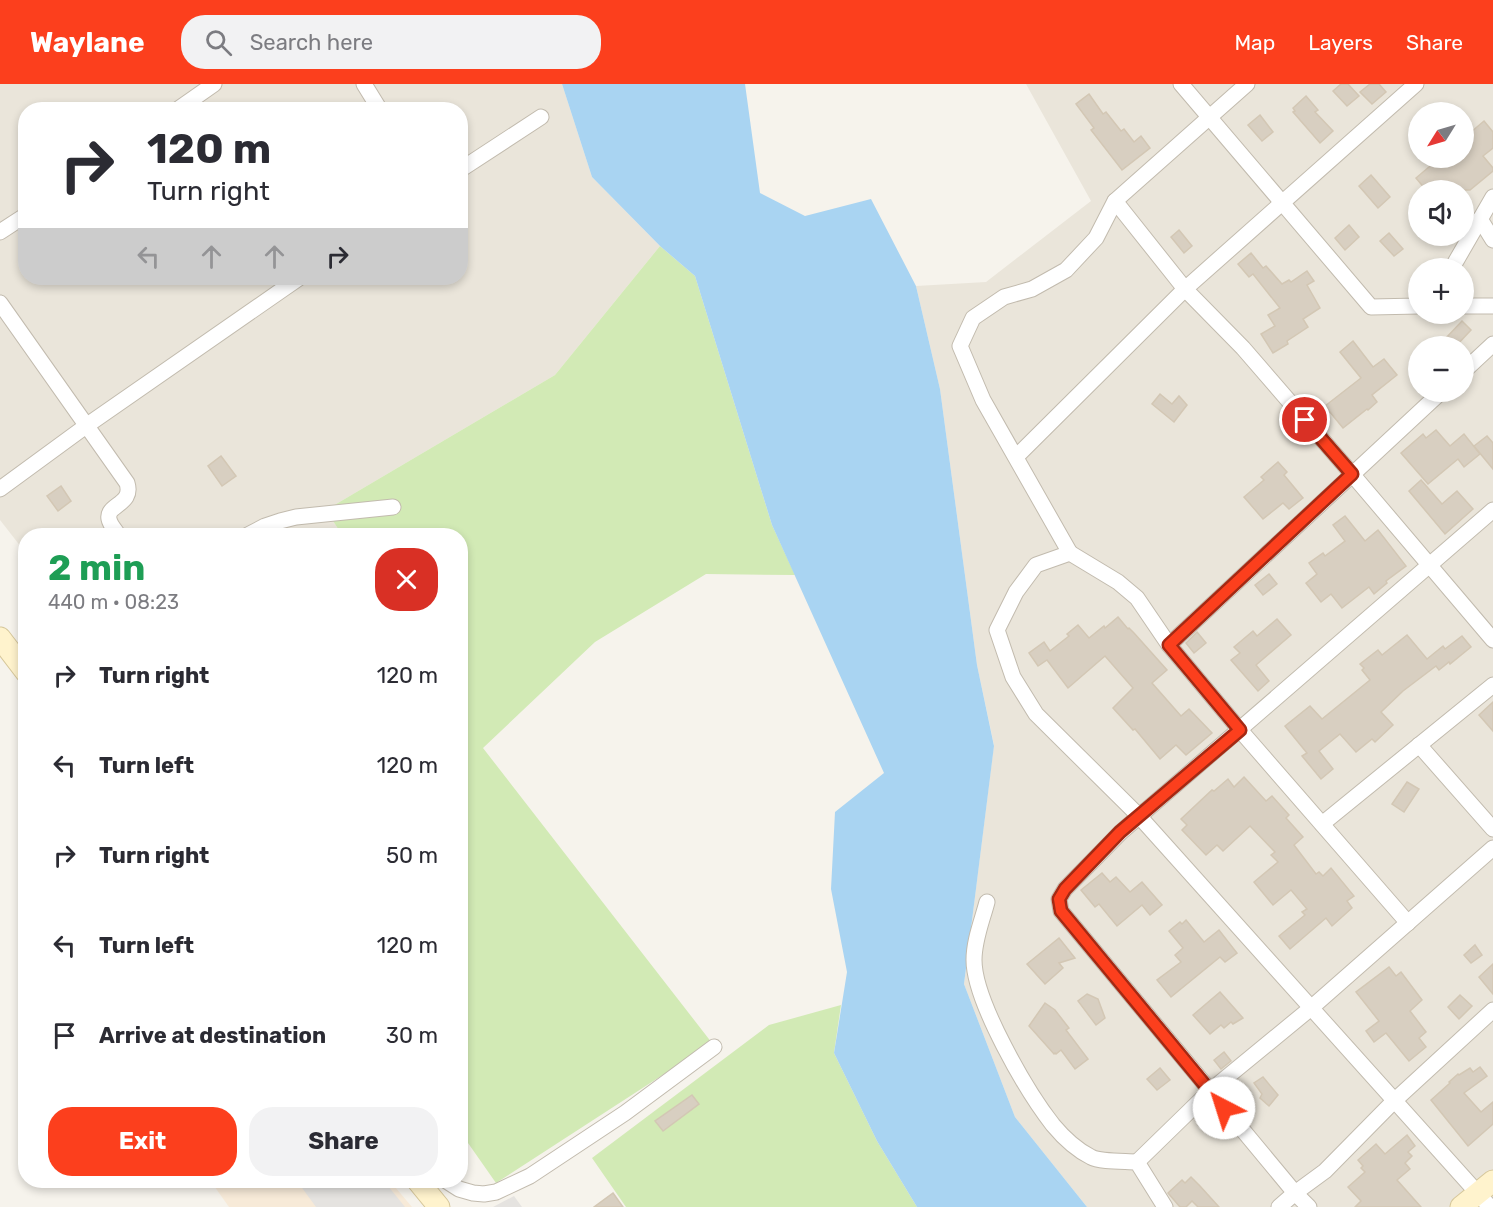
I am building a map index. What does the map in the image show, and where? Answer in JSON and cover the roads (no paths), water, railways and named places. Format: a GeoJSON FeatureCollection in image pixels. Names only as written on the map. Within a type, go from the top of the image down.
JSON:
{"type":"FeatureCollection","features":[{"type":"Feature","properties":{"kind":"main road"},"geometry":{"type":"LineString","coordinates":[[0,638],[18,656]]}},
{"type":"Feature","properties":{"kind":"main road"},"geometry":{"type":"LineString","coordinates":[[424,1188],[439,1207]]}},
{"type":"Feature","properties":{"kind":"main road"},"geometry":{"type":"LineString","coordinates":[[1461,1207],[1487,1194]]}},
{"type":"Feature","properties":{"kind":"street"},"geometry":{"type":"LineString","coordinates":[[188,102],[214,84]]}},
{"type":"Feature","properties":{"kind":"street"},"geometry":{"type":"LineString","coordinates":[[364,84],[375,102]]}},
{"type":"Feature","properties":{"kind":"street"},"geometry":{"type":"LineString","coordinates":[[1181,84],[1371,307],[1408,306]]}},
{"type":"Feature","properties":{"kind":"street"},"geometry":{"type":"LineString","coordinates":[[1246,84],[1115,201],[1096,238],[1066,270],[1032,289],[1004,297],[973,318],[960,346],[983,400],[1070,553],[1118,582],[1137,598],[1169,645],[1408,923]]}},
{"type":"Feature","properties":{"kind":"street"},"geometry":{"type":"LineString","coordinates":[[1016,457],[1185,289],[1416,84]]}},
{"type":"Feature","properties":{"kind":"street"},"geometry":{"type":"LineString","coordinates":[[468,165],[541,117]]}},
{"type":"Feature","properties":{"kind":"street"},"geometry":{"type":"LineString","coordinates":[[1458,258],[1493,197]]}},
{"type":"Feature","properties":{"kind":"street"},"geometry":{"type":"LineString","coordinates":[[1115,201],[1185,289],[1243,348],[1493,640]]}},
{"type":"Feature","properties":{"kind":"street"},"geometry":{"type":"LineString","coordinates":[[1480,219],[1493,240]]}},
{"type":"Feature","properties":{"kind":"street"},"geometry":{"type":"LineString","coordinates":[[0,232],[18,220]]}},
{"type":"Feature","properties":{"kind":"street"},"geometry":{"type":"LineString","coordinates":[[0,489],[86,426],[289,285]]}},
{"type":"Feature","properties":{"kind":"street"},"geometry":{"type":"LineString","coordinates":[[0,303],[128,487],[128,494],[108,517],[114,528]]}},
{"type":"Feature","properties":{"kind":"street"},"geometry":{"type":"LineString","coordinates":[[1474,306],[1493,306]]}},
{"type":"Feature","properties":{"kind":"street"},"geometry":{"type":"LineString","coordinates":[[1474,362],[1493,344]]}},
{"type":"Feature","properties":{"kind":"street"},"geometry":{"type":"LineString","coordinates":[[1169,645],[1431,402]]}},
{"type":"Feature","properties":{"kind":"street"},"geometry":{"type":"LineString","coordinates":[[260,528],[296,518],[393,507]]}},
{"type":"Feature","properties":{"kind":"street"},"geometry":{"type":"LineString","coordinates":[[1309,1207],[1061,911],[1059,899],[1065,889],[1120,832],[1493,510]]}},
{"type":"Feature","properties":{"kind":"street"},"geometry":{"type":"LineString","coordinates":[[1070,553],[1036,566],[1016,592],[997,630],[1013,677],[1036,714],[1139,816],[1394,1101],[1487,1194]]}},
{"type":"Feature","properties":{"kind":"street"},"geometry":{"type":"LineString","coordinates":[[1322,824],[1493,685]]}},
{"type":"Feature","properties":{"kind":"street"},"geometry":{"type":"LineString","coordinates":[[1419,745],[1493,829]]}},
{"type":"Feature","properties":{"kind":"street"},"geometry":{"type":"LineString","coordinates":[[987,902],[976,939],[974,962],[980,991],[994,1026],[1024,1081],[1053,1126],[1074,1147],[1094,1159],[1137,1162],[1210,1091],[1311,1008],[1493,848]]}},
{"type":"Feature","properties":{"kind":"street"},"geometry":{"type":"LineString","coordinates":[[1279,1207],[1325,1171],[1394,1101],[1493,1010]]}},
{"type":"Feature","properties":{"kind":"street"},"geometry":{"type":"LineString","coordinates":[[457,1188],[484,1194],[530,1176],[625,1113],[714,1047]]}},
{"type":"Feature","properties":{"kind":"street"},"geometry":{"type":"LineString","coordinates":[[1137,1162],[1165,1207]]}},
{"type":"Feature","properties":{"kind":"water"},"geometry":{"type":"Polygon","coordinates":[[[562,84],[745,84],[760,193],[805,216],[871,199],[916,286],[940,389],[977,665],[994,746],[964,984],[1015,1117],[1087,1207],[917,1207],[877,1141],[834,1053],[847,972],[831,889],[835,812],[884,773],[772,525],[695,276],[660,246],[592,177],[562,84]]]}}]}
